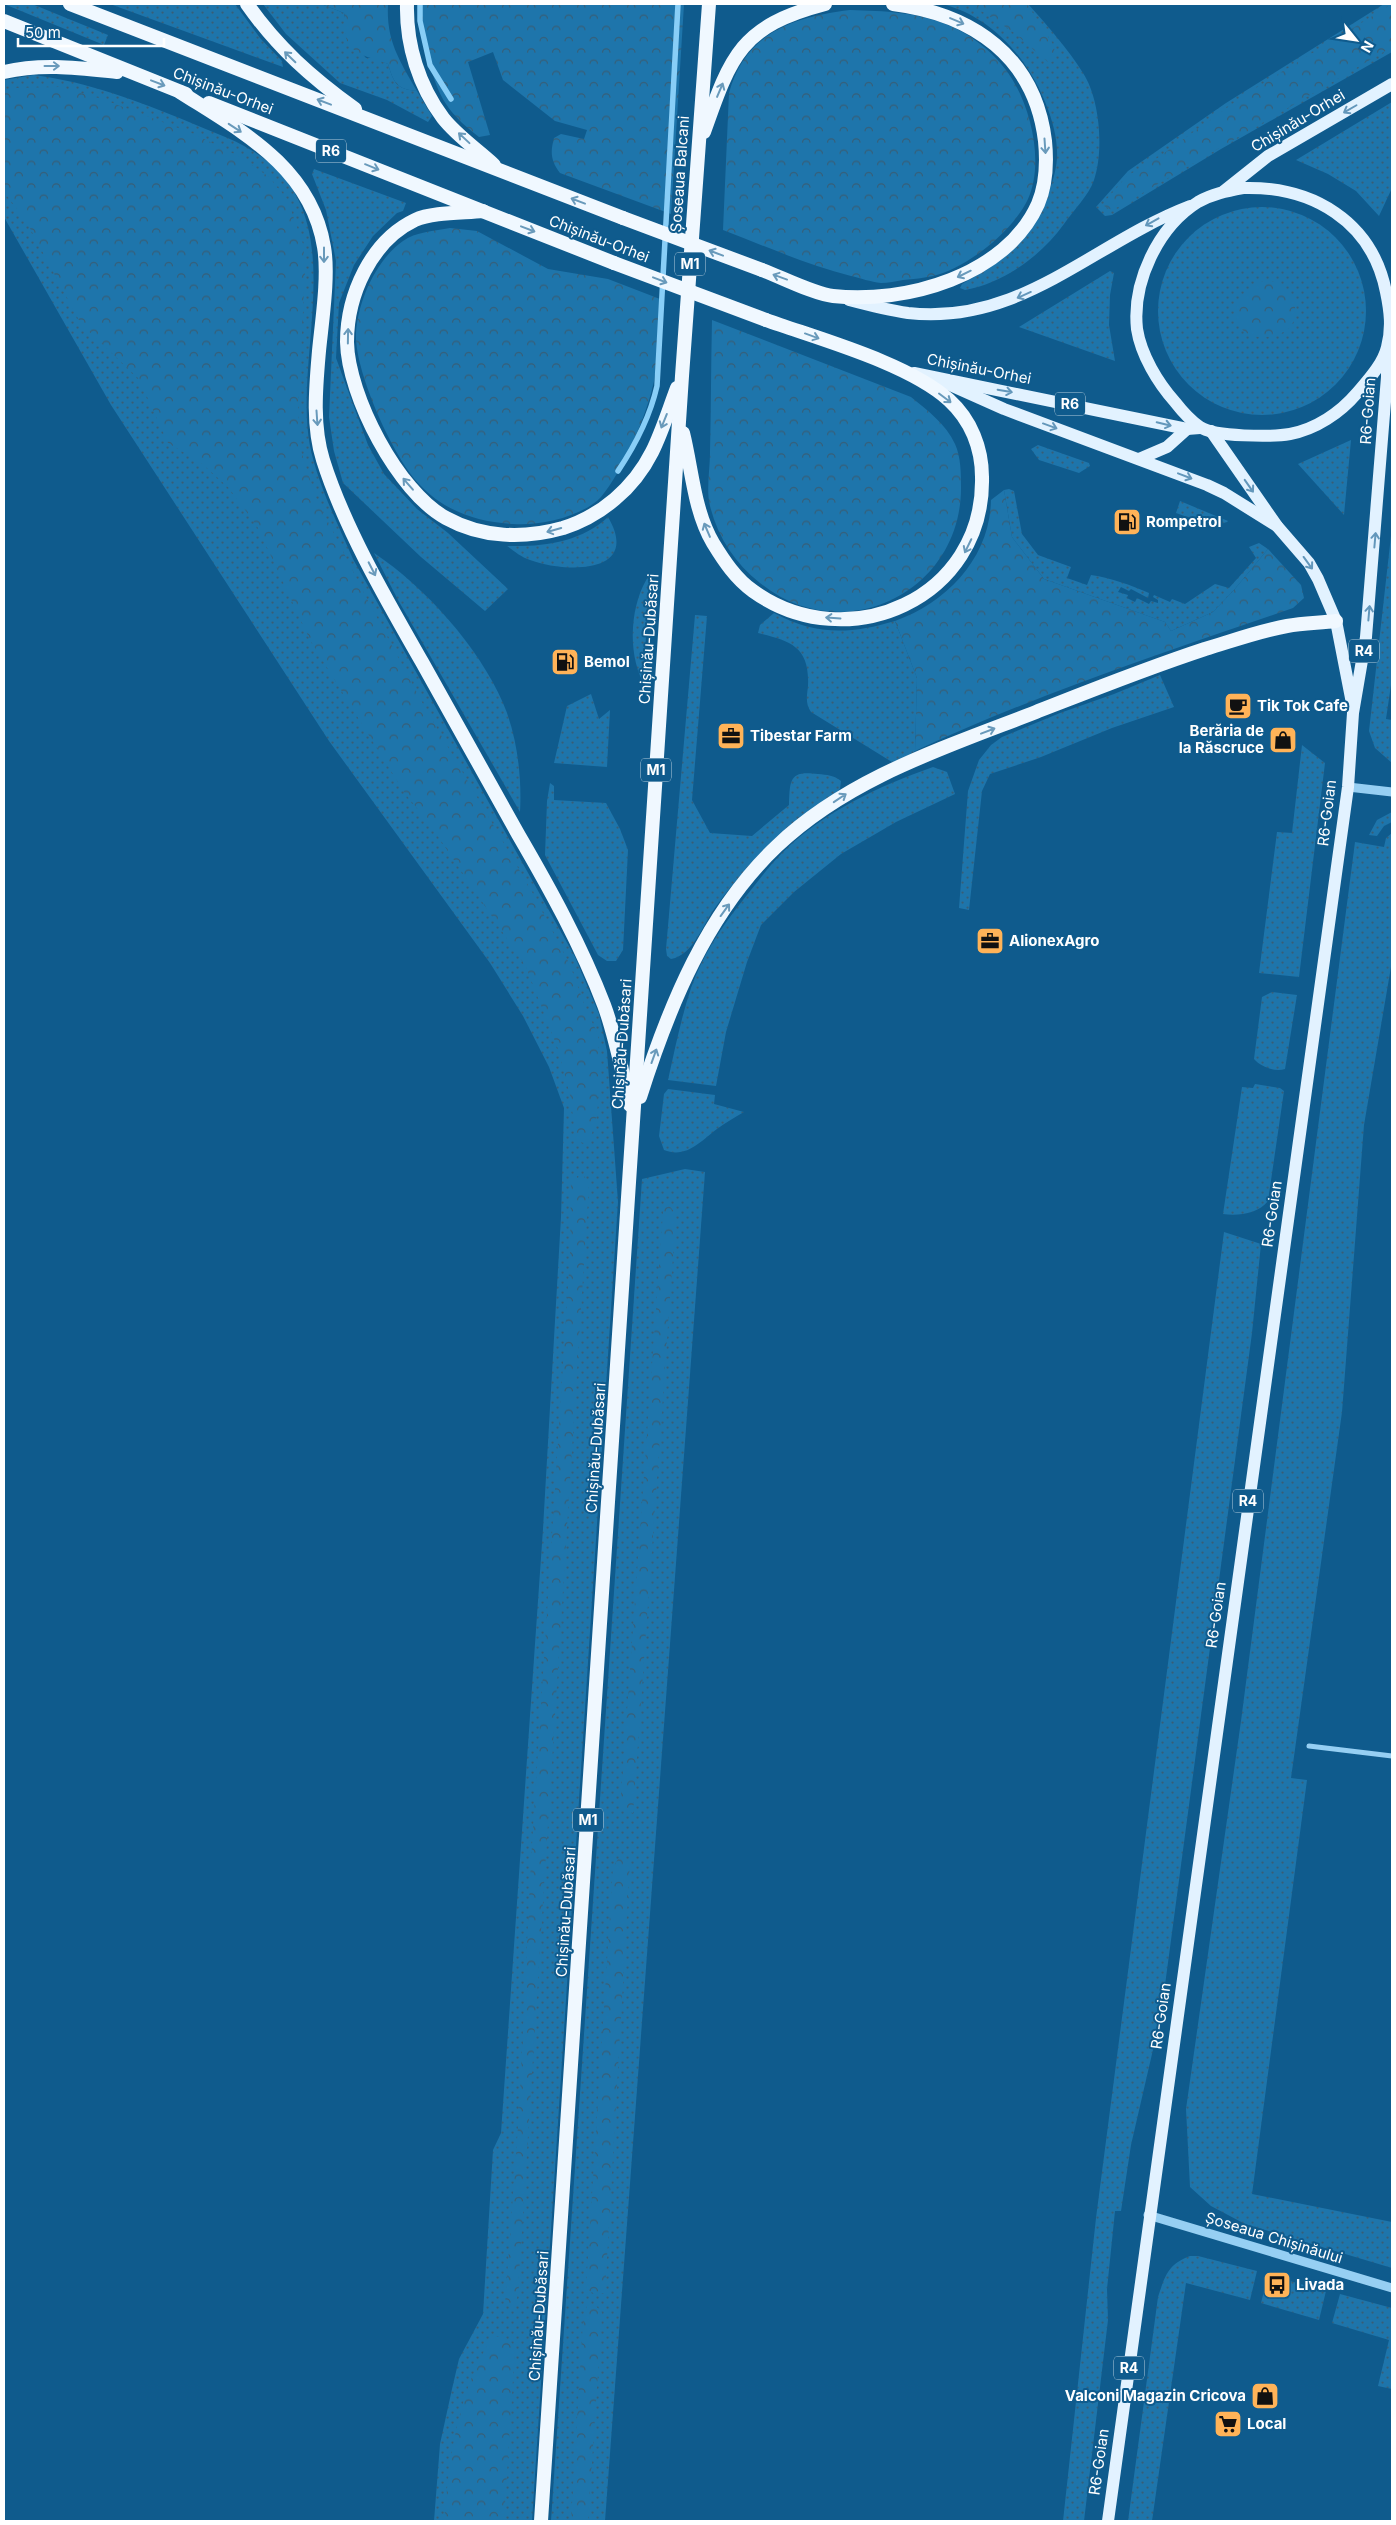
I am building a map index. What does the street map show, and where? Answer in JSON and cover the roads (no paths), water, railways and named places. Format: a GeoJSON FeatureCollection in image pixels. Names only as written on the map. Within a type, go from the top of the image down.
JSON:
{"type":"FeatureCollection","features":[{"type":"Feature","properties":{"kind":"highway","name":"Chișinău-Orhei"},"geometry":{"type":"LineString","coordinates":[[70,4],[500,171],[831,296]]}},
{"type":"Feature","properties":{"kind":"highway"},"geometry":{"type":"LineString","coordinates":[[247,4],[264,29],[288,55],[317,82],[369,120]]}},
{"type":"Feature","properties":{"kind":"highway"},"geometry":{"type":"LineString","coordinates":[[407,4],[410,46],[422,81],[432,101],[444,120],[500,171]]}},
{"type":"Feature","properties":{"kind":"highway"},"geometry":{"type":"LineString","coordinates":[[700,4],[708,32]]}},
{"type":"Feature","properties":{"kind":"highway","name":"Șoseaua Balcani"},"geometry":{"type":"LineString","coordinates":[[682,376],[709,4]]}},
{"type":"Feature","properties":{"kind":"highway"},"geometry":{"type":"LineString","coordinates":[[698,152],[726,74],[749,40],[781,18],[825,4]]}},
{"type":"Feature","properties":{"kind":"highway"},"geometry":{"type":"LineString","coordinates":[[831,296],[867,296],[918,290],[943,283],[964,274],[985,262],[1016,236],[1030,219],[1044,185],[1046,150],[1042,121],[1034,95],[1019,67],[992,42],[966,24],[938,12],[893,4]]}},
{"type":"Feature","properties":{"kind":"highway","name":"Chișinău-Orhei"},"geometry":{"type":"LineString","coordinates":[[4,21],[614,263],[904,370]]}},
{"type":"Feature","properties":{"kind":"highway"},"geometry":{"type":"LineString","coordinates":[[4,72],[23,68],[56,66],[136,74]]}},
{"type":"Feature","properties":{"kind":"highway"},"geometry":{"type":"LineString","coordinates":[[180,92],[260,143],[281,162],[300,186],[314,213],[325,248],[324,290],[316,394],[316,420],[322,457],[341,510],[405,633],[578,943],[604,1007],[634,1119]]}},
{"type":"Feature","properties":{"kind":"highway"},"geometry":{"type":"LineString","coordinates":[[483,211],[418,219],[399,229],[384,243],[361,279],[348,322],[350,366],[363,404],[383,448],[400,475],[428,506],[460,525],[510,536],[541,534],[591,517],[607,506],[623,491],[652,452],[682,376]]}},
{"type":"Feature","properties":{"kind":"highway"},"geometry":{"type":"LineString","coordinates":[[680,420],[702,516],[712,541],[733,572],[752,590],[776,605],[805,615],[854,619],[878,615],[907,604],[930,590],[945,577],[965,552],[981,508],[982,466],[979,449],[972,430],[949,400],[904,370]]}},
{"type":"Feature","properties":{"kind":"highway","name":"Chișinău-Dubăsari"},"geometry":{"type":"LineString","coordinates":[[541,2521],[682,376]]}},
{"type":"Feature","properties":{"kind":"highway"},"geometry":{"type":"LineString","coordinates":[[634,1119],[674,1003],[702,944],[748,878],[776,846],[810,818],[850,791],[929,754],[1142,670],[1262,631],[1290,625],[1336,622]]}},
{"type":"Feature","properties":{"kind":"main road","name":"Chișinău-Orhei"},"geometry":{"type":"LineString","coordinates":[[1223,191],[1268,156],[1392,84]]}},
{"type":"Feature","properties":{"kind":"main road","name":"R6"},"geometry":{"type":"LineString","coordinates":[[1263,188],[1284,190],[1316,201],[1340,216],[1355,229],[1377,263],[1385,284],[1391,309],[1387,349],[1375,371],[1350,402],[1332,416],[1311,428],[1270,436],[1206,430],[1165,391],[1152,370],[1138,330],[1137,313],[1142,280],[1157,245],[1170,227],[1197,203],[1223,191],[1263,188]]}},
{"type":"Feature","properties":{"kind":"main road","name":"Chișinău-Orhei"},"geometry":{"type":"LineString","coordinates":[[831,296],[909,313],[934,314],[984,308],[1028,293],[1163,216],[1197,203]]}},
{"type":"Feature","properties":{"kind":"main road","name":"R6-Goian"},"geometry":{"type":"LineString","coordinates":[[1108,2521],[1148,2215],[1200,1863],[1220,1703],[1348,787],[1354,713],[1368,618],[1388,377],[1387,349]]}},
{"type":"Feature","properties":{"kind":"main road","name":"Chișinău-Orhei"},"geometry":{"type":"LineString","coordinates":[[904,370],[939,380],[1045,398],[1187,429],[1206,430]]}},
{"type":"Feature","properties":{"kind":"main road"},"geometry":{"type":"LineString","coordinates":[[939,380],[1004,409],[1224,493],[1276,526]]}},
{"type":"Feature","properties":{"kind":"main road"},"geometry":{"type":"LineString","coordinates":[[1139,459],[1167,447],[1187,429]]}},
{"type":"Feature","properties":{"kind":"main road","name":"R6-Goian"},"geometry":{"type":"LineString","coordinates":[[1206,430],[1276,526],[1309,563],[1336,622],[1354,713]]}},
{"type":"Feature","properties":{"kind":"street"},"geometry":{"type":"LineString","coordinates":[[1348,787],[1392,792]]}},
{"type":"Feature","properties":{"kind":"street"},"geometry":{"type":"LineString","coordinates":[[1309,1746],[1392,1756]]}},
{"type":"Feature","properties":{"kind":"street","name":"Șoseaua Chișinăului"},"geometry":{"type":"LineString","coordinates":[[1148,2215],[1392,2288]]}},
{"type":"Feature","properties":{"kind":"waterway"},"geometry":{"type":"LineString","coordinates":[[420,4],[420,21],[430,65],[451,99]]}},
{"type":"Feature","properties":{"kind":"waterway"},"geometry":{"type":"LineString","coordinates":[[618,471],[642,430],[657,386],[678,4]]}},
{"type":"Feature","properties":{"kind":"place","name":"Rompetrol"},"geometry":{"type":"Point","coordinates":[1127,522]}},
{"type":"Feature","properties":{"kind":"place","name":"Bemol"},"geometry":{"type":"Point","coordinates":[565,662]}},
{"type":"Feature","properties":{"kind":"place","name":"Tik Tok Cafe"},"geometry":{"type":"Point","coordinates":[1238,706]}},
{"type":"Feature","properties":{"kind":"place","name":"Tibestar Farm"},"geometry":{"type":"Point","coordinates":[731,736]}},
{"type":"Feature","properties":{"kind":"place","name":"Berăria de la Răscruce"},"geometry":{"type":"Point","coordinates":[1283,740]}},
{"type":"Feature","properties":{"kind":"place","name":"AlionexAgro"},"geometry":{"type":"Point","coordinates":[990,941]}},
{"type":"Feature","properties":{"kind":"place","name":"Livada"},"geometry":{"type":"Point","coordinates":[1277,2285]}},
{"type":"Feature","properties":{"kind":"place","name":"Valconi Magazin Cricova"},"geometry":{"type":"Point","coordinates":[1265,2396]}},
{"type":"Feature","properties":{"kind":"place","name":"Local"},"geometry":{"type":"Point","coordinates":[1228,2424]}}]}
